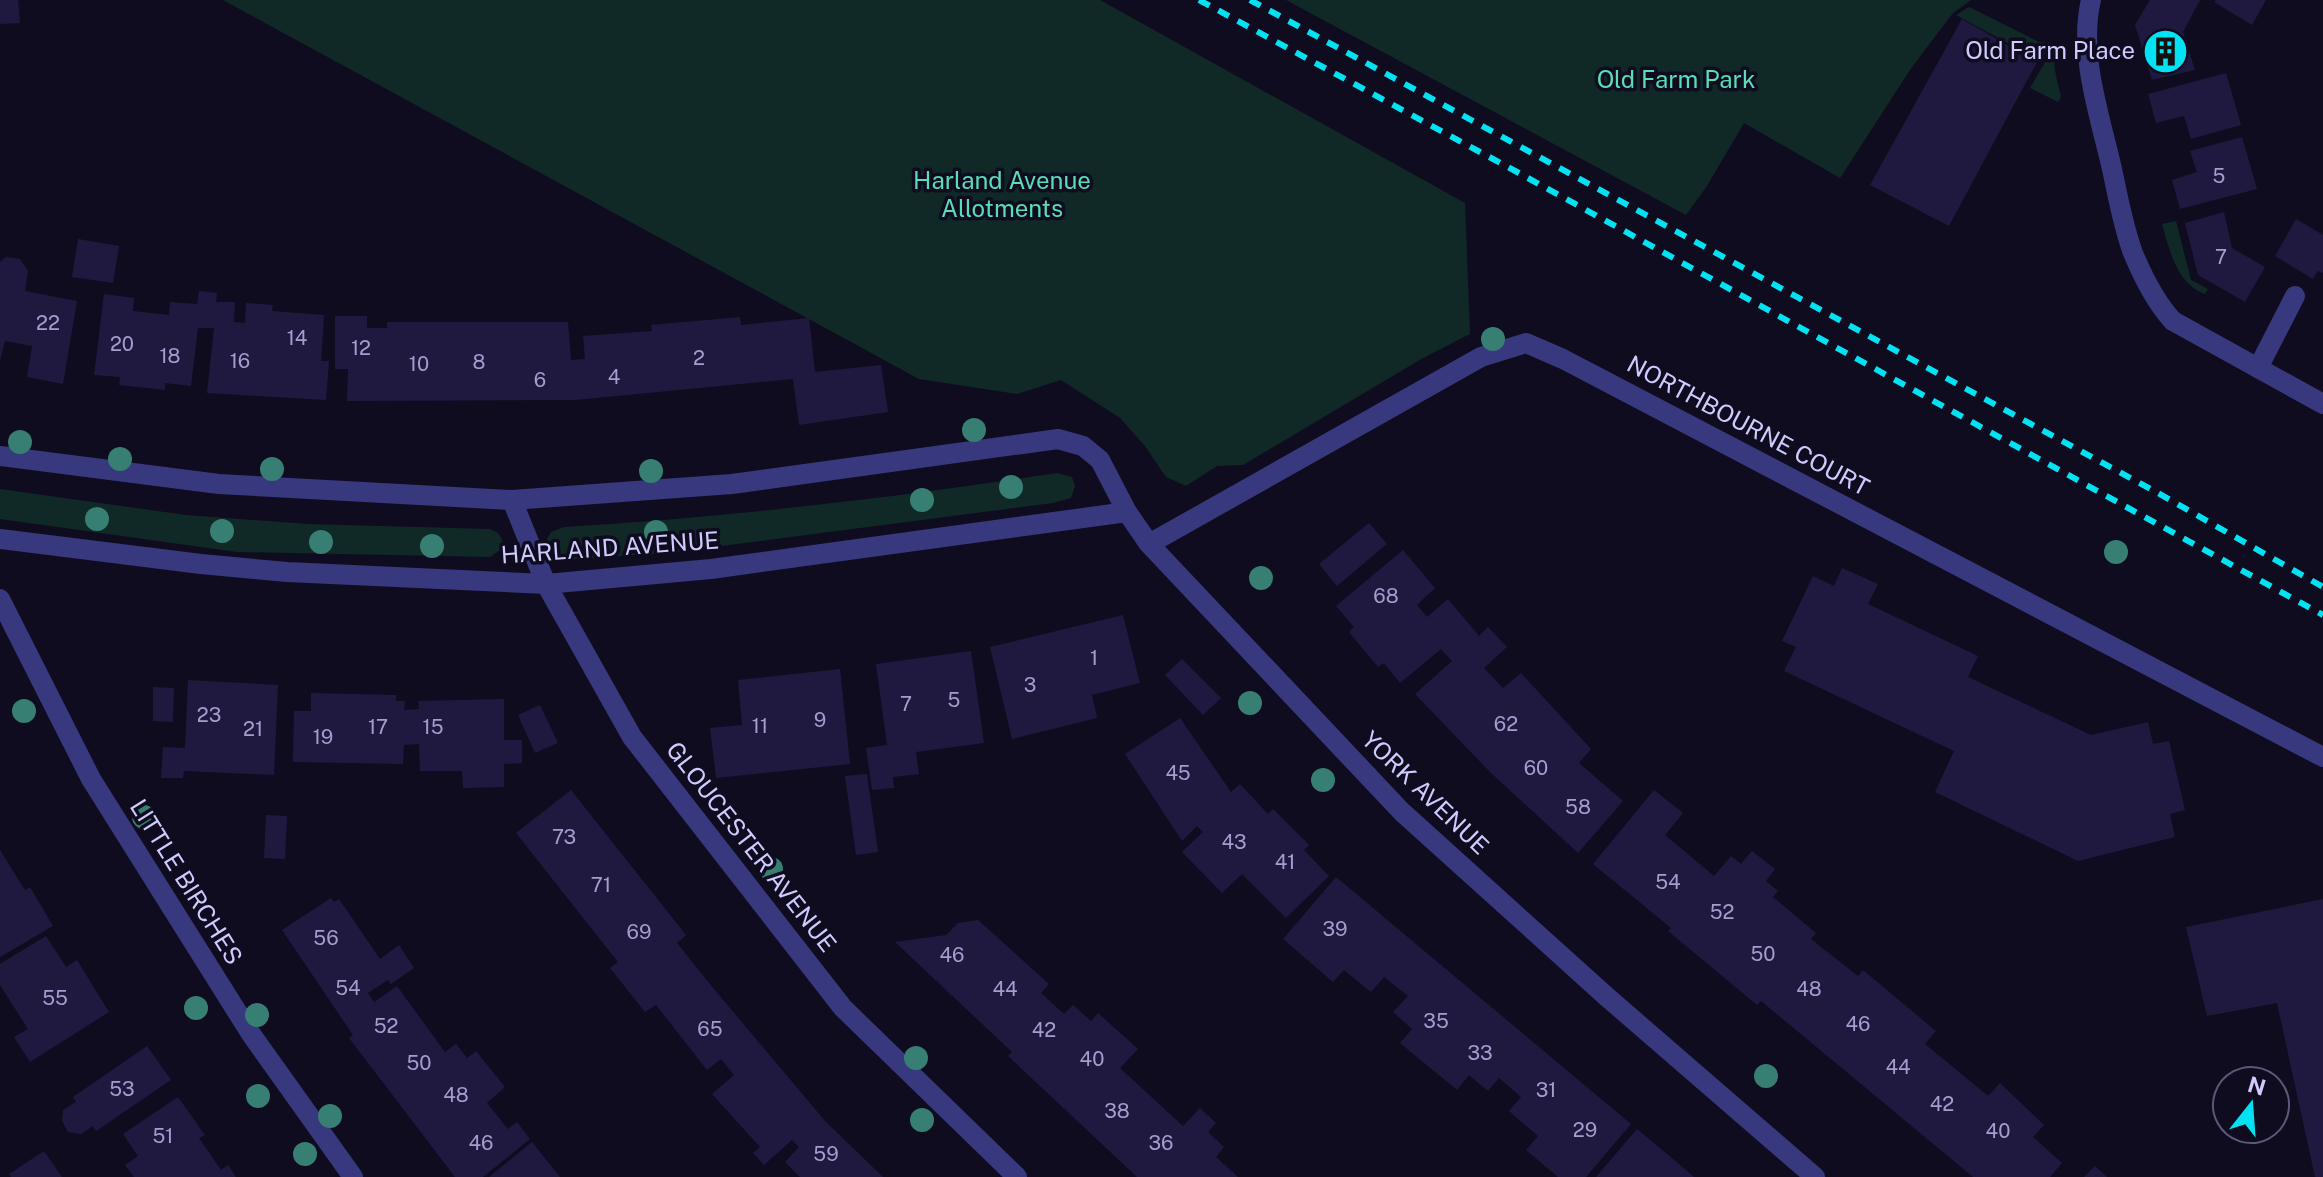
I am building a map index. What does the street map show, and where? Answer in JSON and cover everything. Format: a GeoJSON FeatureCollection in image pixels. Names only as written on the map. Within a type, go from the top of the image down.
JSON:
{"type":"FeatureCollection","features":[{"type":"Feature","properties":{"kind":"street"},"geometry":{"type":"LineString","coordinates":[[2091,0],[2088,14],[2090,67],[2124,222],[2140,270],[2161,308],[2173,321],[2323,404]]}},
{"type":"Feature","properties":{"kind":"street"},"geometry":{"type":"LineString","coordinates":[[2258,368],[2295,296]]}},
{"type":"Feature","properties":{"kind":"street","name":"NORTHBOURNE COURT"},"geometry":{"type":"LineString","coordinates":[[1149,544],[1481,357],[1526,343],[1563,359],[2323,757]]}},
{"type":"Feature","properties":{"kind":"street","name":"YORK AVENUE"},"geometry":{"type":"LineString","coordinates":[[512,500],[732,484],[1058,439],[1083,446],[1100,460],[1127,512],[1149,544],[1402,812],[1607,997],[1815,1177]]}},
{"type":"Feature","properties":{"kind":"street"},"geometry":{"type":"LineString","coordinates":[[0,456],[219,484],[512,500]]}},
{"type":"Feature","properties":{"kind":"street","name":"GLOUCESTER AVENUE"},"geometry":{"type":"LineString","coordinates":[[512,500],[546,584],[632,737],[843,1008],[1017,1177]]}},
{"type":"Feature","properties":{"kind":"street","name":"HARLAND AVENUE"},"geometry":{"type":"LineString","coordinates":[[0,539],[287,572],[546,584],[711,569],[1127,512]]}},
{"type":"Feature","properties":{"kind":"street","name":"LITTLE BIRCHES"},"geometry":{"type":"LineString","coordinates":[[0,599],[91,779],[251,1034],[353,1177]]}},
{"type":"Feature","properties":{"kind":"green space","name":"Harland Avenue Allotments"},"geometry":{"type":"Polygon","coordinates":[[[223,0],[1100,0],[1465,203],[1470,334],[1423,358],[1243,465],[1217,466],[1186,486],[1166,477],[1145,446],[1120,418],[1061,380],[1017,394],[919,379],[223,0]]]}},
{"type":"Feature","properties":{"kind":"green space","name":"Old Farm Park"},"geometry":{"type":"Polygon","coordinates":[[[1286,0],[1971,0],[1953,13],[1912,67],[1840,178],[1744,123],[1686,215],[1286,0]]]}},
{"type":"Feature","properties":{"kind":"green space"},"geometry":{"type":"Polygon","coordinates":[[[1969,7],[2039,42],[2053,43],[2061,97],[2058,102],[2030,88],[2047,59],[2041,49],[2037,59],[1956,15],[1969,7]]]}},
{"type":"Feature","properties":{"kind":"green space"},"geometry":{"type":"Polygon","coordinates":[[[2176,221],[2191,280],[2208,289],[2205,294],[2187,282],[2171,255],[2162,224],[2176,221]]]}},
{"type":"Feature","properties":{"kind":"green space"},"geometry":{"type":"Polygon","coordinates":[[[1057,473],[1072,477],[1075,486],[1071,498],[1053,503],[667,553],[563,560],[553,557],[547,539],[551,532],[564,527],[811,506],[1057,473]]]}},
{"type":"Feature","properties":{"kind":"green space"},"geometry":{"type":"Polygon","coordinates":[[[0,489],[186,515],[308,524],[490,529],[500,536],[503,548],[490,557],[237,552],[0,519],[0,489]]]}},
{"type":"Feature","properties":{"kind":"building"},"geometry":{"type":"Polygon","coordinates":[[[0,0],[18,0],[20,23],[0,24],[0,0]]]}},
{"type":"Feature","properties":{"kind":"building","name":"Old Farm Place"},"geometry":{"type":"Polygon","coordinates":[[[2150,0],[2200,0],[2183,32],[2195,70],[2152,80],[2135,25],[2150,0]]]}},
{"type":"Feature","properties":{"kind":"building"},"geometry":{"type":"Polygon","coordinates":[[[2266,0],[2252,25],[2214,2],[2266,0]]]}},
{"type":"Feature","properties":{"kind":"building"},"geometry":{"type":"Polygon","coordinates":[[[1962,19],[2037,62],[1949,226],[1870,185],[1962,19]]]}},
{"type":"Feature","properties":{"kind":"building"},"geometry":{"type":"Polygon","coordinates":[[[2226,73],[2241,125],[2191,139],[2184,116],[2156,123],[2148,94],[2226,73]]]}},
{"type":"Feature","properties":{"kind":"building"},"geometry":{"type":"Polygon","coordinates":[[[2242,137],[2257,189],[2180,209],[2172,180],[2197,172],[2190,151],[2242,137]]]}},
{"type":"Feature","properties":{"kind":"building"},"geometry":{"type":"Polygon","coordinates":[[[2224,212],[2232,248],[2265,267],[2245,302],[2198,275],[2185,223],[2224,212]]]}},
{"type":"Feature","properties":{"kind":"building"},"geometry":{"type":"Polygon","coordinates":[[[2296,219],[2323,235],[2323,273],[2318,271],[2313,279],[2275,256],[2296,219]]]}},
{"type":"Feature","properties":{"kind":"building"},"geometry":{"type":"Polygon","coordinates":[[[78,239],[119,246],[113,283],[72,277],[78,239]]]}},
{"type":"Feature","properties":{"kind":"building"},"geometry":{"type":"Polygon","coordinates":[[[6,257],[20,259],[28,271],[25,291],[77,301],[63,384],[27,377],[32,346],[5,341],[0,361],[0,262],[6,257]]]}},
{"type":"Feature","properties":{"kind":"building"},"geometry":{"type":"Polygon","coordinates":[[[199,291],[217,293],[216,302],[235,302],[234,322],[245,323],[246,303],[273,305],[272,311],[324,315],[321,361],[329,361],[326,400],[207,393],[214,328],[198,328],[191,386],[165,383],[165,390],[119,385],[120,377],[94,375],[104,294],[134,298],[133,311],[169,315],[170,302],[197,304],[199,291]]]}},
{"type":"Feature","properties":{"kind":"building"},"geometry":{"type":"Polygon","coordinates":[[[335,316],[367,316],[367,328],[387,328],[387,322],[568,322],[571,360],[585,359],[583,336],[652,331],[651,325],[740,317],[741,325],[809,318],[815,372],[881,365],[888,412],[799,425],[793,379],[575,400],[347,401],[348,369],[335,369],[335,316]]]}},
{"type":"Feature","properties":{"kind":"building"},"geometry":{"type":"Polygon","coordinates":[[[1369,523],[1387,544],[1337,586],[1319,564],[1369,523]]]}},
{"type":"Feature","properties":{"kind":"building"},"geometry":{"type":"Polygon","coordinates":[[[1403,550],[1435,588],[1417,605],[1427,617],[1448,599],[1479,636],[1488,627],[1507,647],[1484,668],[1503,688],[1521,673],[1591,749],[1579,763],[1623,801],[1578,853],[1491,773],[1415,694],[1452,661],[1441,649],[1400,683],[1384,663],[1378,667],[1349,632],[1354,627],[1336,606],[1403,550]]]}},
{"type":"Feature","properties":{"kind":"building"},"geometry":{"type":"Polygon","coordinates":[[[1842,568],[1878,584],[1868,604],[1978,656],[1968,677],[2091,735],[2148,722],[2153,744],[2169,741],[2185,810],[2170,814],[2175,837],[2078,861],[1935,792],[1954,751],[1784,671],[1796,647],[1782,641],[1813,576],[1834,586],[1842,568]]]}},
{"type":"Feature","properties":{"kind":"building"},"geometry":{"type":"Polygon","coordinates":[[[1123,615],[1140,683],[1092,695],[1097,718],[1012,739],[990,647],[1123,615]]]}},
{"type":"Feature","properties":{"kind":"building"},"geometry":{"type":"Polygon","coordinates":[[[971,651],[984,743],[916,752],[919,774],[893,777],[894,788],[872,790],[866,748],[887,745],[876,664],[971,651]]]}},
{"type":"Feature","properties":{"kind":"building"},"geometry":{"type":"Polygon","coordinates":[[[1182,659],[1221,698],[1203,715],[1165,675],[1182,659]]]}},
{"type":"Feature","properties":{"kind":"building"},"geometry":{"type":"Polygon","coordinates":[[[840,669],[850,764],[716,778],[710,728],[742,725],[738,680],[840,669]]]}},
{"type":"Feature","properties":{"kind":"building"},"geometry":{"type":"Polygon","coordinates":[[[188,680],[278,685],[274,775],[184,771],[183,778],[161,778],[163,747],[185,748],[188,680]]]}},
{"type":"Feature","properties":{"kind":"building"},"geometry":{"type":"Polygon","coordinates":[[[153,687],[174,688],[173,722],[153,721],[153,687]]]}},
{"type":"Feature","properties":{"kind":"building"},"geometry":{"type":"Polygon","coordinates":[[[311,693],[396,695],[396,701],[405,701],[404,710],[419,709],[418,701],[504,699],[504,740],[522,740],[522,763],[504,764],[504,787],[463,788],[462,771],[420,771],[419,744],[404,745],[403,764],[293,762],[294,711],[311,711],[311,693]]]}},
{"type":"Feature","properties":{"kind":"building"},"geometry":{"type":"Polygon","coordinates":[[[540,705],[558,743],[535,753],[518,715],[540,705]]]}},
{"type":"Feature","properties":{"kind":"building"},"geometry":{"type":"Polygon","coordinates":[[[1180,718],[1231,792],[1240,784],[1268,814],[1273,809],[1309,845],[1304,850],[1329,876],[1286,918],[1242,874],[1222,893],[1182,852],[1203,832],[1197,826],[1182,841],[1125,754],[1180,718]]]}},
{"type":"Feature","properties":{"kind":"building"},"geometry":{"type":"Polygon","coordinates":[[[867,774],[878,852],[856,855],[845,776],[867,774]]]}},
{"type":"Feature","properties":{"kind":"building"},"geometry":{"type":"Polygon","coordinates":[[[571,790],[686,935],[677,943],[714,989],[825,1121],[883,1177],[800,1177],[785,1162],[799,1147],[792,1140],[764,1165],[753,1153],[760,1147],[712,1094],[734,1075],[721,1059],[707,1070],[656,1005],[645,1012],[610,968],[618,962],[516,833],[571,790]]]}},
{"type":"Feature","properties":{"kind":"building"},"geometry":{"type":"Polygon","coordinates":[[[1654,790],[1683,813],[1665,835],[1714,876],[1731,856],[1741,864],[1752,851],[1775,869],[1766,881],[1778,891],[1773,897],[1816,933],[1811,939],[1858,976],[1863,970],[1936,1031],[1925,1044],[1988,1096],[2000,1083],[2044,1125],[2033,1137],[2062,1163],[2050,1177],[1973,1177],[1761,1001],[1757,1005],[1593,864],[1654,790]]]}},
{"type":"Feature","properties":{"kind":"building"},"geometry":{"type":"Polygon","coordinates":[[[266,815],[287,816],[285,859],[264,858],[266,815]]]}},
{"type":"Feature","properties":{"kind":"building"},"geometry":{"type":"Polygon","coordinates":[[[0,850],[25,890],[30,887],[53,926],[0,957],[0,850]]]}},
{"type":"Feature","properties":{"kind":"building"},"geometry":{"type":"Polygon","coordinates":[[[1336,877],[1631,1124],[1586,1177],[1558,1177],[1526,1150],[1538,1136],[1509,1111],[1521,1097],[1499,1078],[1488,1091],[1469,1075],[1457,1090],[1400,1043],[1412,1029],[1393,1012],[1408,996],[1384,977],[1371,992],[1344,970],[1333,982],[1283,939],[1336,877]]]}},
{"type":"Feature","properties":{"kind":"building"},"geometry":{"type":"Polygon","coordinates":[[[331,898],[334,902],[339,899],[380,959],[399,945],[414,968],[391,984],[388,980],[368,993],[374,1002],[397,986],[445,1052],[456,1044],[467,1058],[476,1051],[505,1087],[487,1103],[508,1129],[517,1122],[530,1139],[483,1177],[455,1177],[349,1038],[353,1035],[282,930],[331,898]]]}},
{"type":"Feature","properties":{"kind":"building"},"geometry":{"type":"Polygon","coordinates":[[[2323,899],[2323,1177],[2315,1177],[2277,1003],[2207,1016],[2186,927],[2323,899]]]}},
{"type":"Feature","properties":{"kind":"building"},"geometry":{"type":"Polygon","coordinates":[[[978,920],[1049,984],[1041,993],[1064,1014],[1073,1005],[1091,1021],[1098,1013],[1138,1049],[1120,1068],[1183,1126],[1200,1108],[1216,1123],[1208,1132],[1224,1147],[1216,1157],[1238,1177],[1137,1177],[1008,1056],[1012,1052],[895,942],[946,935],[958,923],[978,920]]]}},
{"type":"Feature","properties":{"kind":"building"},"geometry":{"type":"Polygon","coordinates":[[[46,936],[66,967],[77,960],[109,1012],[30,1062],[14,1037],[28,1029],[0,985],[0,964],[46,936]]]}},
{"type":"Feature","properties":{"kind":"building"},"geometry":{"type":"Polygon","coordinates":[[[147,1046],[171,1080],[96,1131],[93,1126],[81,1134],[68,1132],[62,1121],[63,1110],[76,1102],[73,1097],[147,1046]]]}},
{"type":"Feature","properties":{"kind":"building"},"geometry":{"type":"Polygon","coordinates":[[[178,1097],[205,1135],[199,1138],[221,1170],[228,1165],[236,1177],[134,1177],[125,1165],[138,1156],[123,1134],[178,1097]]]}},
{"type":"Feature","properties":{"kind":"building"},"geometry":{"type":"Polygon","coordinates":[[[1637,1129],[1679,1164],[1694,1177],[1596,1177],[1637,1129]]]}},
{"type":"Feature","properties":{"kind":"building"},"geometry":{"type":"Polygon","coordinates":[[[532,1142],[560,1177],[489,1177],[532,1142]]]}},
{"type":"Feature","properties":{"kind":"building"},"geometry":{"type":"Polygon","coordinates":[[[44,1151],[62,1177],[11,1177],[9,1174],[44,1151]]]}},
{"type":"Feature","properties":{"kind":"building"},"geometry":{"type":"Polygon","coordinates":[[[2095,1166],[2107,1177],[2084,1177],[2095,1166]]]}},
{"type":"Feature","properties":{"kind":"railway"},"geometry":{"type":"LineString","coordinates":[[1199,0],[2323,615]]}},
{"type":"Feature","properties":{"kind":"railway"},"geometry":{"type":"LineString","coordinates":[[1250,0],[2158,493],[2323,587]]}},
{"type":"Feature","properties":{"kind":"place","name":"Old Farm Place"},"geometry":{"type":"Point","coordinates":[2166,51]}}]}
